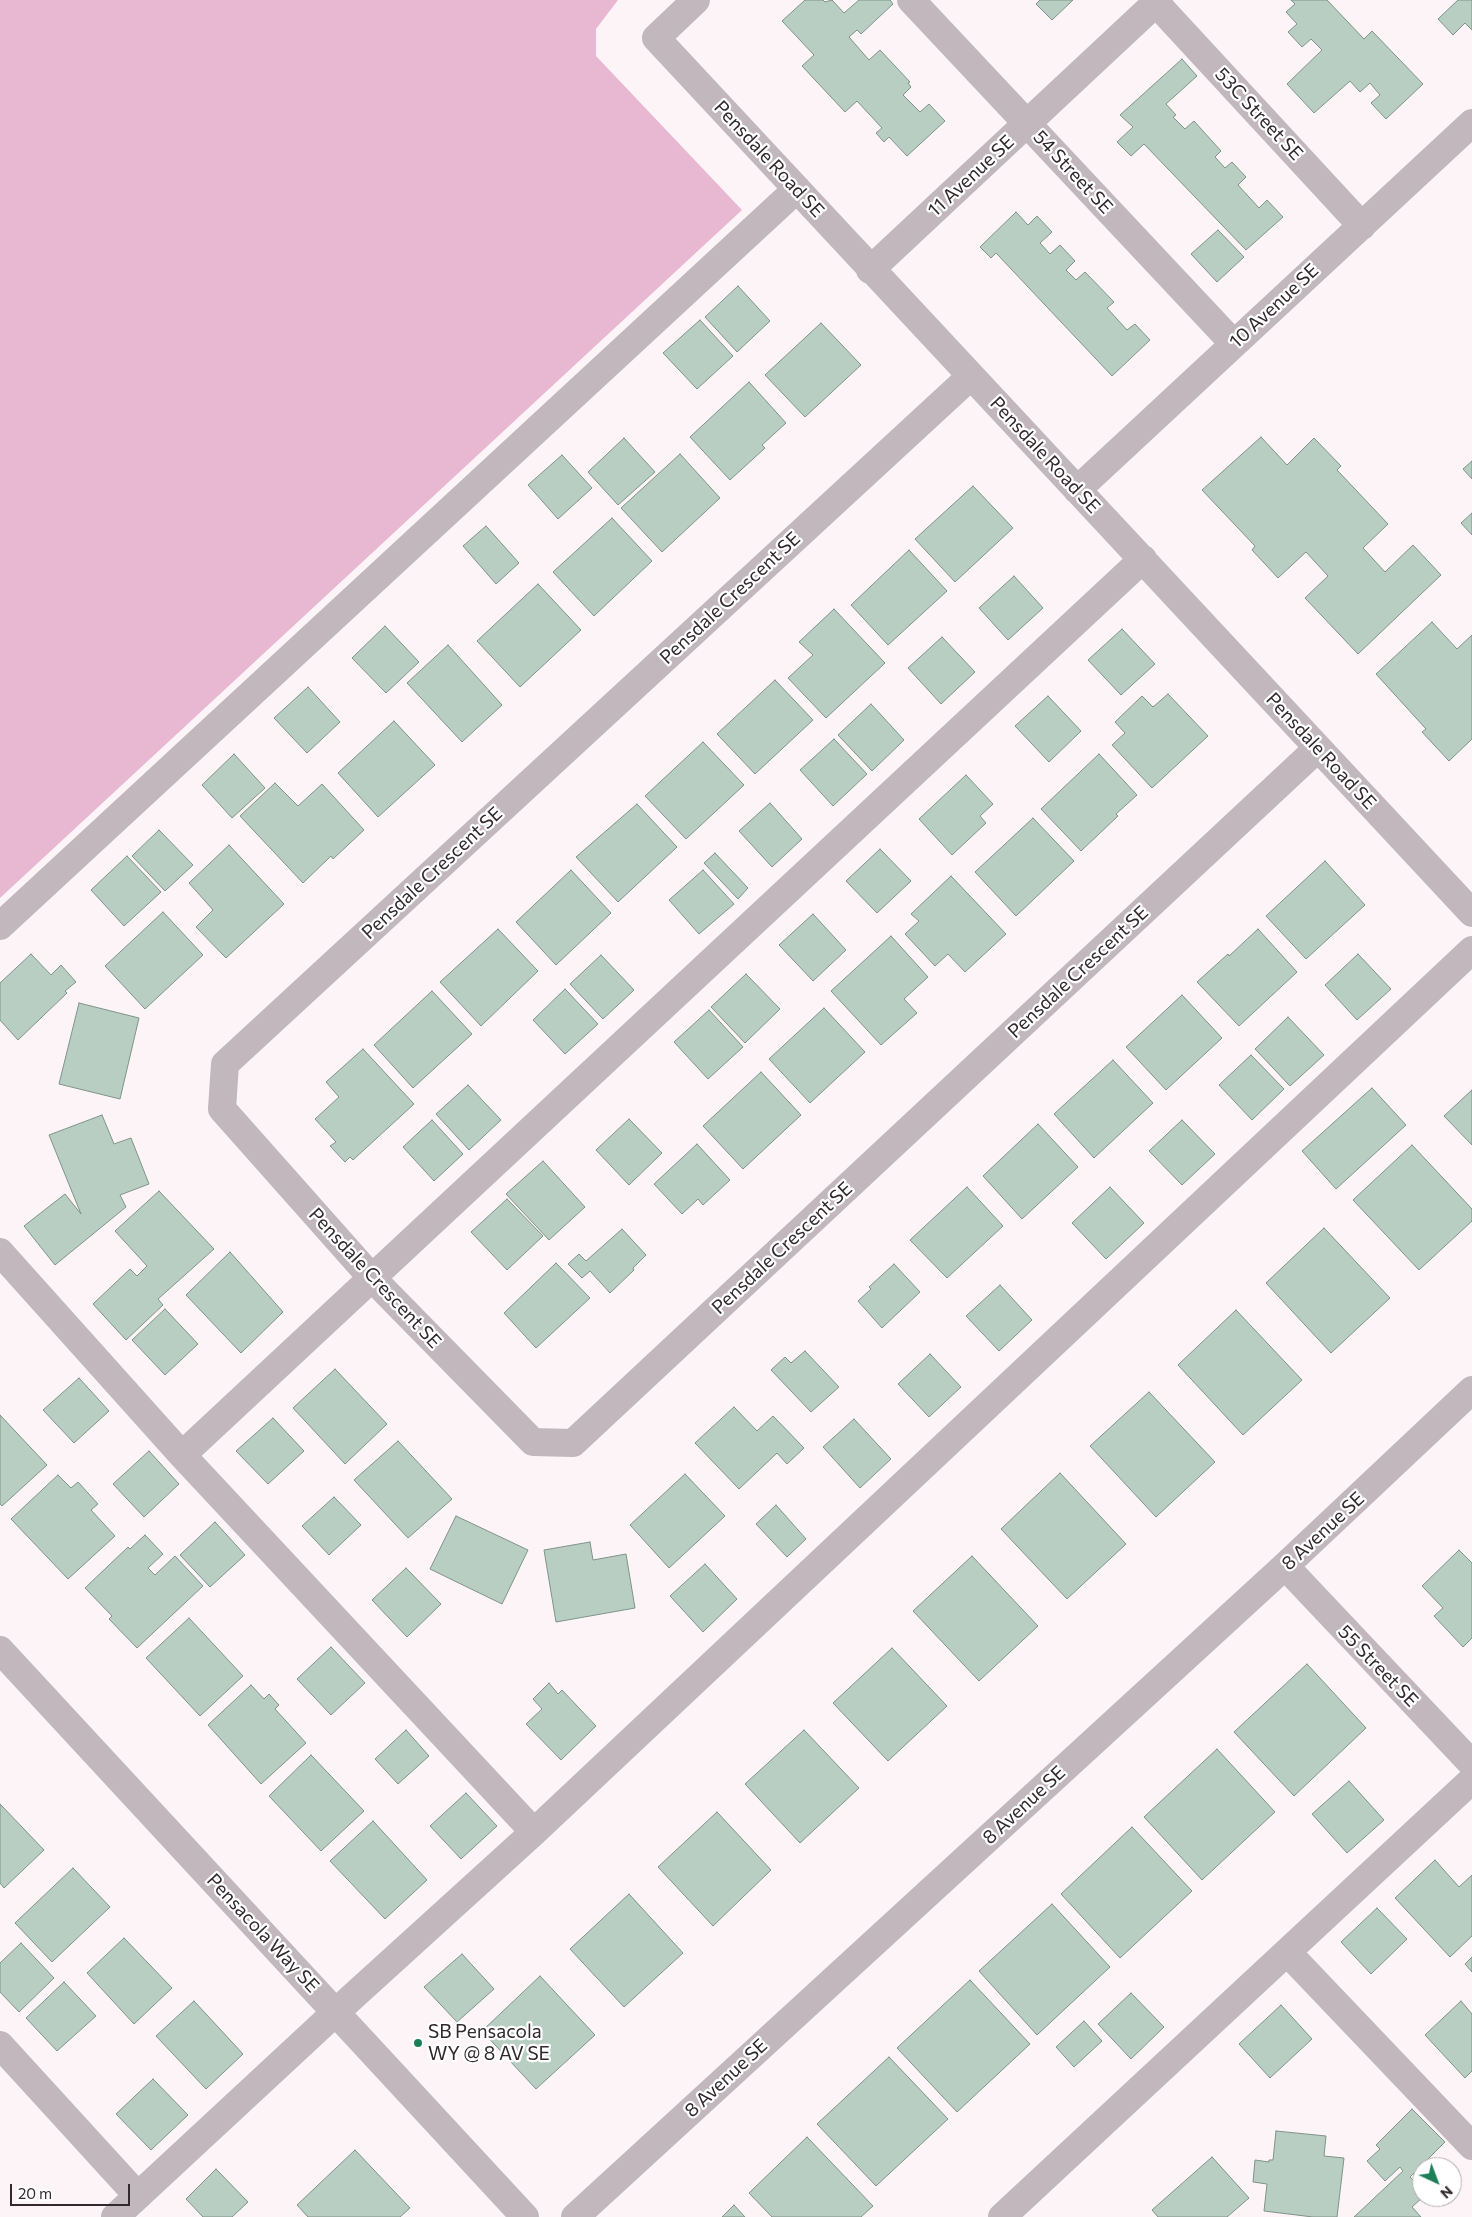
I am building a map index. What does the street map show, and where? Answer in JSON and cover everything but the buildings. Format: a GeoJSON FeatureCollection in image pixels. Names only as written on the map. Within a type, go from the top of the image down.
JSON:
{"type":"FeatureCollection","features":[{"type":"Feature","properties":{"kind":"street","name":"Pensdale Road SE"},"geometry":{"type":"LineString","coordinates":[[696,0],[656,38],[870,270],[1143,559],[1472,913]]}},
{"type":"Feature","properties":{"kind":"street","name":"54 Street SE"},"geometry":{"type":"LineString","coordinates":[[911,0],[1234,344]]}},
{"type":"Feature","properties":{"kind":"street","name":"11 Avenue SE"},"geometry":{"type":"LineString","coordinates":[[870,270],[1158,2]]}},
{"type":"Feature","properties":{"kind":"street","name":"53C Street SE"},"geometry":{"type":"LineString","coordinates":[[1158,2],[1362,226]]}},
{"type":"Feature","properties":{"kind":"street","name":"10 Avenue SE"},"geometry":{"type":"LineString","coordinates":[[1077,490],[1472,123]]}},
{"type":"Feature","properties":{"kind":"street"},"geometry":{"type":"LineString","coordinates":[[0,926],[796,189]]}},
{"type":"Feature","properties":{"kind":"street","name":"Pensdale Crescent SE"},"geometry":{"type":"LineString","coordinates":[[971,376],[225,1064],[222,1109],[372,1278],[533,1442],[574,1444],[1318,748]]}},
{"type":"Feature","properties":{"kind":"street"},"geometry":{"type":"LineString","coordinates":[[182,1455],[1143,559]]}},
{"type":"Feature","properties":{"kind":"street"},"geometry":{"type":"LineString","coordinates":[[115,2217],[534,1832],[1472,950]]}},
{"type":"Feature","properties":{"kind":"street"},"geometry":{"type":"LineString","coordinates":[[0,1252],[182,1455],[534,1832]]}},
{"type":"Feature","properties":{"kind":"street","name":"8 Avenue SE"},"geometry":{"type":"LineString","coordinates":[[575,2217],[1285,1566],[1472,1390]]}},
{"type":"Feature","properties":{"kind":"street","name":"55 Street SE"},"geometry":{"type":"LineString","coordinates":[[1285,1566],[1472,1764]]}},
{"type":"Feature","properties":{"kind":"street","name":"Pensacola Way SE"},"geometry":{"type":"LineString","coordinates":[[0,1650],[337,2011],[525,2217]]}},
{"type":"Feature","properties":{"kind":"street"},"geometry":{"type":"LineString","coordinates":[[1002,2217],[1472,1780]]}},
{"type":"Feature","properties":{"kind":"street"},"geometry":{"type":"LineString","coordinates":[[1287,1952],[1472,2146]]}},
{"type":"Feature","properties":{"kind":"street"},"geometry":{"type":"LineString","coordinates":[[0,2046],[138,2196]]}},
{"type":"Feature","properties":{"kind":"shaded area"},"geometry":{"type":"Polygon","coordinates":[[[0,0],[618,0],[596,29],[596,56],[742,210],[0,898],[0,0]]]}},
{"type":"Feature","properties":{"kind":"place","name":"SB Pensacola WY @ 8 AV SE"},"geometry":{"type":"Point","coordinates":[418,2043]}}]}
